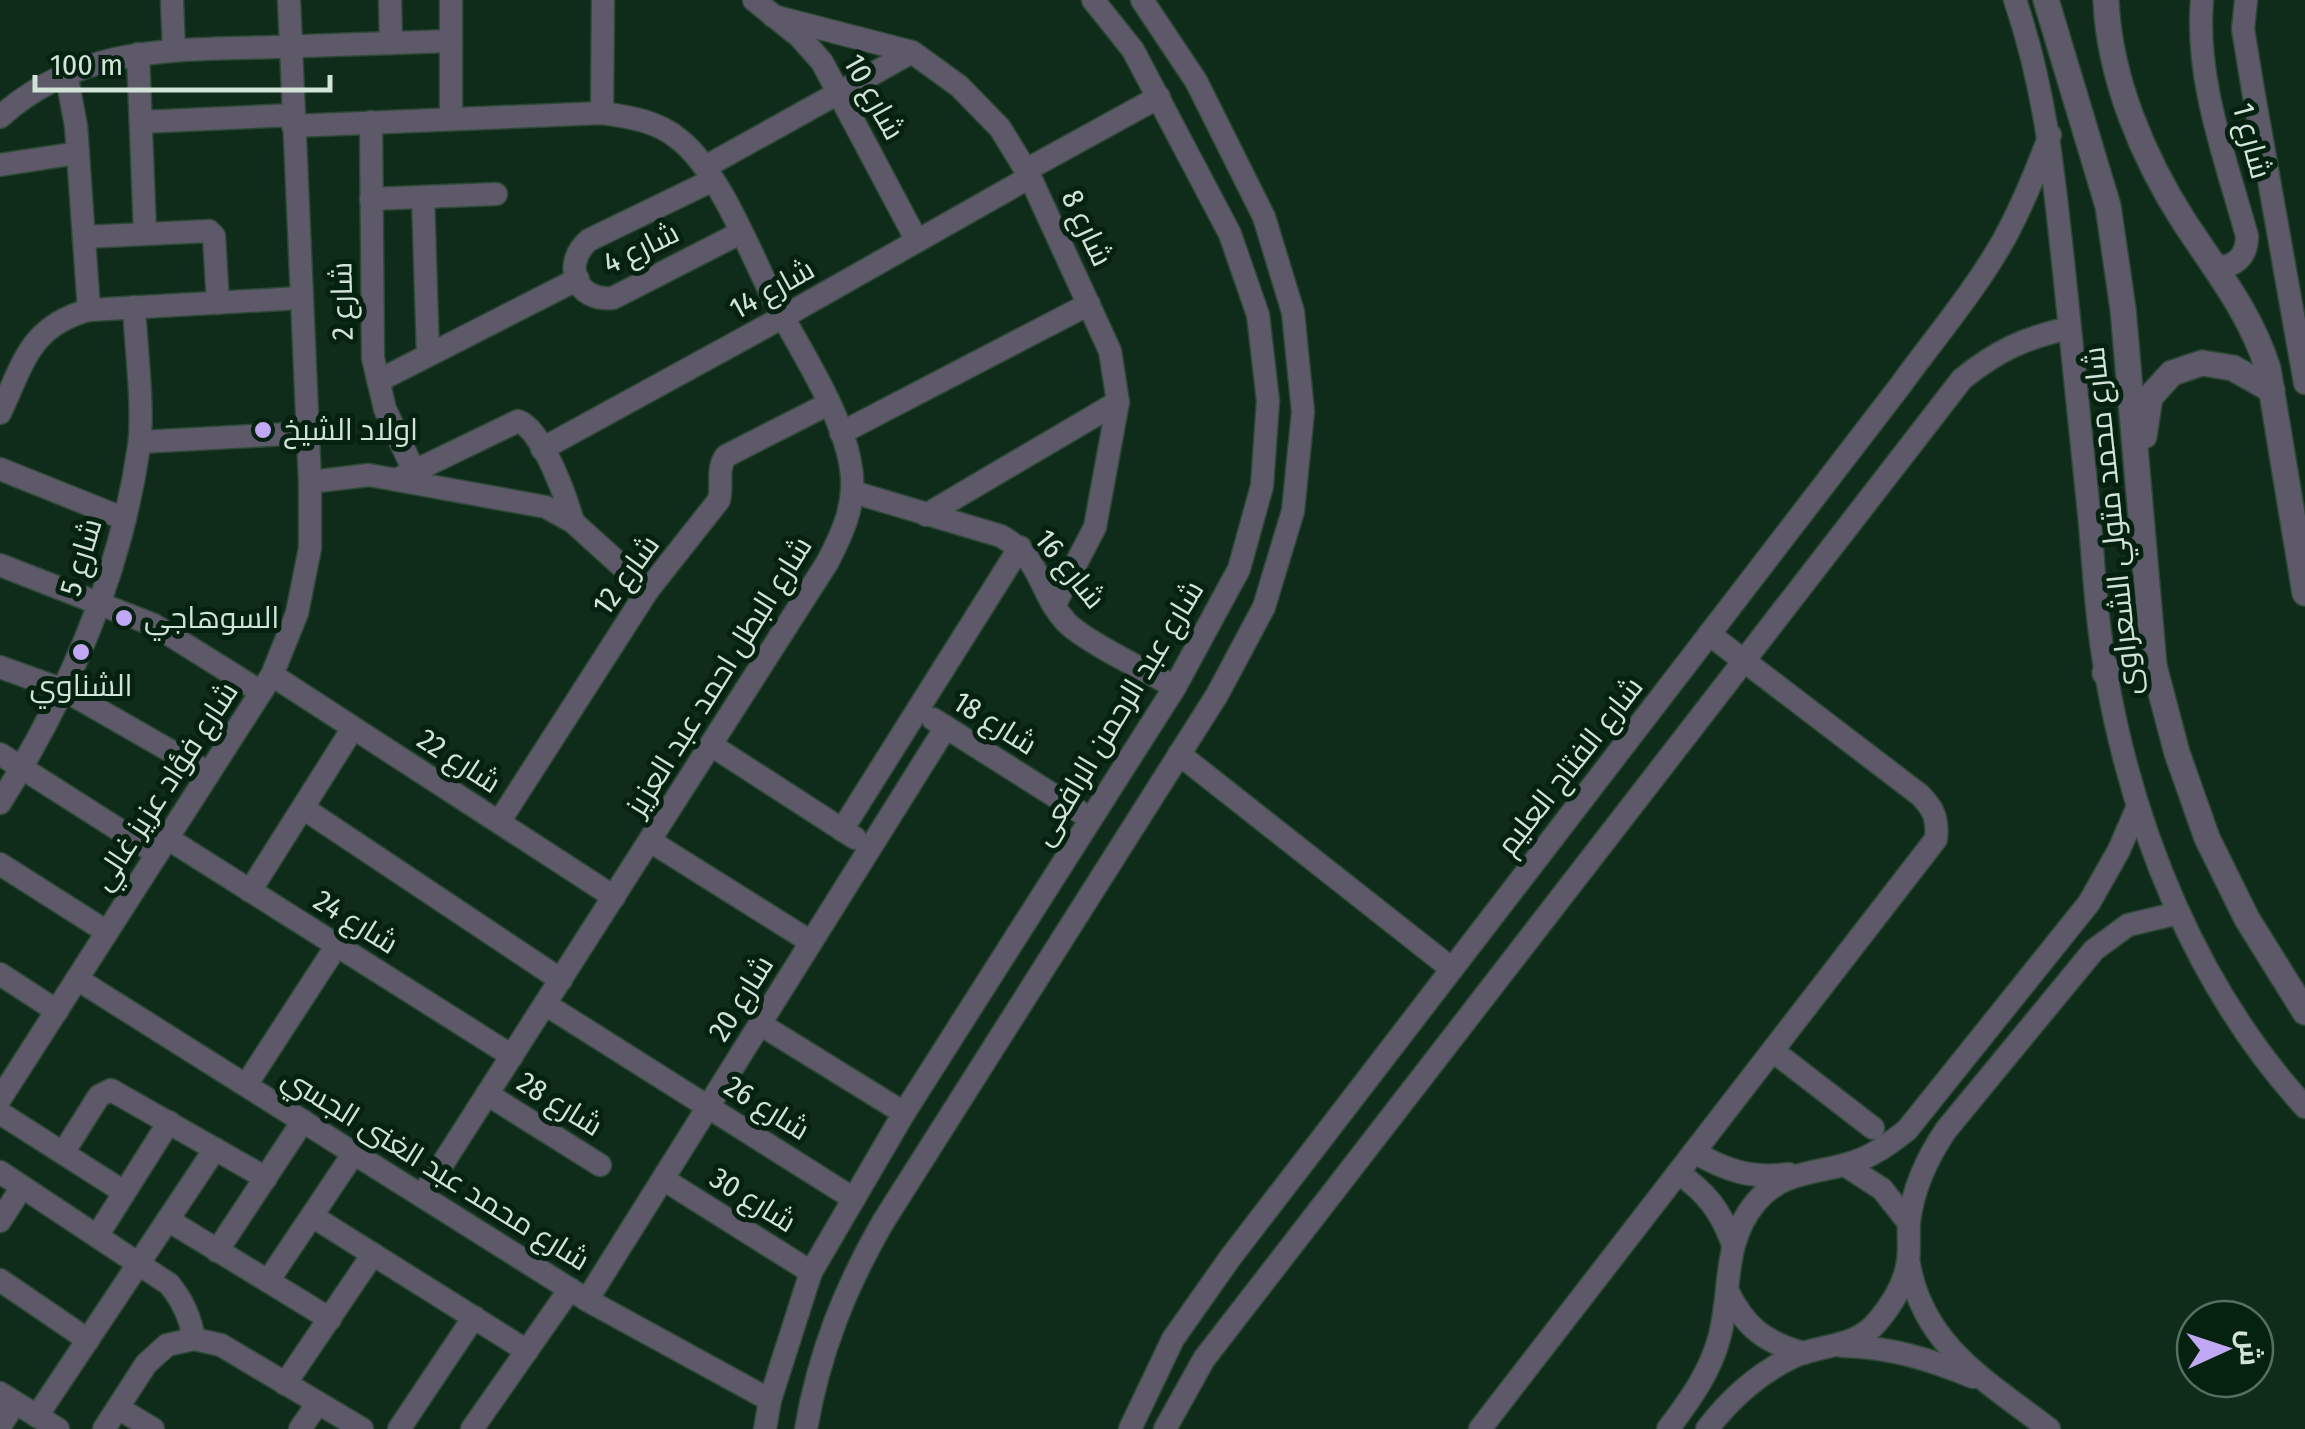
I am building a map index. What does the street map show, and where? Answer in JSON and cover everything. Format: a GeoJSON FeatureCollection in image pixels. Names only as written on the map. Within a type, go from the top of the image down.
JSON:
{"type":"FeatureCollection","features":[{"type":"Feature","properties":{"kind":"street"},"geometry":{"type":"LineString","coordinates":[[172,0],[174,50]]}},
{"type":"Feature","properties":{"kind":"street","name":"شارع فؤاد عزيز غالي"},"geometry":{"type":"LineString","coordinates":[[0,1099],[266,683],[300,597],[310,548],[310,482],[289,0]]}},
{"type":"Feature","properties":{"kind":"street"},"geometry":{"type":"LineString","coordinates":[[390,0],[392,43]]}},
{"type":"Feature","properties":{"kind":"street"},"geometry":{"type":"LineString","coordinates":[[451,119],[452,0]]}},
{"type":"Feature","properties":{"kind":"street"},"geometry":{"type":"LineString","coordinates":[[602,0],[602,113]]}},
{"type":"Feature","properties":{"kind":"street","name":"شارع 10"},"geometry":{"type":"LineString","coordinates":[[754,0],[800,37],[822,62],[917,242]]}},
{"type":"Feature","properties":{"kind":"street","name":"شارع عبد الرحمن الرافعى"},"geometry":{"type":"LineString","coordinates":[[765,1429],[770,1400],[812,1272],[904,1113],[1175,686],[1239,569],[1262,486],[1268,401],[1258,316],[1230,234],[1132,50],[1092,0]]}},
{"type":"Feature","properties":{"kind":"street"},"geometry":{"type":"LineString","coordinates":[[806,1429],[825,1344],[850,1281],[898,1198],[1217,694],[1264,606],[1293,511],[1303,412],[1293,312],[1264,217],[1196,81],[1142,0]]}},
{"type":"Feature","properties":{"kind":"street"},"geometry":{"type":"LineString","coordinates":[[2015,0],[2050,135],[2106,673],[2138,806],[2179,913],[2223,997],[2276,1075],[2305,1107]]}},
{"type":"Feature","properties":{"kind":"street","name":"شارع محمد متولي الشعراوى"},"geometry":{"type":"LineString","coordinates":[[2046,0],[2108,206],[2123,309],[2154,666],[2176,753],[2208,838],[2247,919],[2305,1012]]}},
{"type":"Feature","properties":{"kind":"street"},"geometry":{"type":"LineString","coordinates":[[2106,0],[2107,33],[2126,102],[2182,218],[2257,334],[2272,390],[2305,592]]}},
{"type":"Feature","properties":{"kind":"street","name":"شارع 1"},"geometry":{"type":"LineString","coordinates":[[2202,0],[2203,65],[2247,236],[2244,253],[2232,265],[2216,267],[2210,260]]}},
{"type":"Feature","properties":{"kind":"street","name":"شارع 1"},"geometry":{"type":"LineString","coordinates":[[2246,0],[2244,29],[2252,90],[2305,383]]}},
{"type":"Feature","properties":{"kind":"street","name":"شارع 8"},"geometry":{"type":"LineString","coordinates":[[773,16],[912,52],[960,86],[1000,128],[1028,174],[1110,351],[1118,402],[1095,527],[1054,606]]}},
{"type":"Feature","properties":{"kind":"street"},"geometry":{"type":"LineString","coordinates":[[0,118],[18,101],[66,73],[119,56],[174,50],[452,41]]}},
{"type":"Feature","properties":{"kind":"street","name":"شارع 4"},"geometry":{"type":"LineString","coordinates":[[740,233],[613,298],[598,300],[585,293],[573,265],[577,250],[589,240],[709,174],[912,52]]}},
{"type":"Feature","properties":{"kind":"street"},"geometry":{"type":"LineString","coordinates":[[138,54],[145,233]]}},
{"type":"Feature","properties":{"kind":"street"},"geometry":{"type":"LineString","coordinates":[[66,73],[78,153],[89,310]]}},
{"type":"Feature","properties":{"kind":"street","name":"شارع 14"},"geometry":{"type":"LineString","coordinates":[[542,449],[917,242],[1159,97]]}},
{"type":"Feature","properties":{"kind":"street","name":"شارع البطل احمد عبد العزيز"},"geometry":{"type":"LineString","coordinates":[[141,122],[370,122],[602,113],[644,119],[680,139],[709,174],[828,404],[850,462],[853,492],[845,530],[827,564],[422,1196]]}},
{"type":"Feature","properties":{"kind":"street","name":"شارع 2"},"geometry":{"type":"LineString","coordinates":[[370,122],[371,335],[384,409],[407,475]]}},
{"type":"Feature","properties":{"kind":"street","name":"شارع الفتاح العليم"},"geometry":{"type":"LineString","coordinates":[[1130,1429],[1173,1340],[1230,1258],[1900,386],[2000,245],[2025,199],[2050,135]]}},
{"type":"Feature","properties":{"kind":"street"},"geometry":{"type":"LineString","coordinates":[[0,165],[78,153]]}},
{"type":"Feature","properties":{"kind":"street"},"geometry":{"type":"LineString","coordinates":[[370,199],[496,194]]}},
{"type":"Feature","properties":{"kind":"street"},"geometry":{"type":"LineString","coordinates":[[423,197],[428,355]]}},
{"type":"Feature","properties":{"kind":"street"},"geometry":{"type":"LineString","coordinates":[[84,237],[209,231],[214,236],[218,303]]}},
{"type":"Feature","properties":{"kind":"street"},"geometry":{"type":"LineString","coordinates":[[378,381],[578,280]]}},
{"type":"Feature","properties":{"kind":"street"},"geometry":{"type":"LineString","coordinates":[[0,414],[41,334],[62,317],[89,310],[301,298]]}},
{"type":"Feature","properties":{"kind":"street"},"geometry":{"type":"LineString","coordinates":[[840,434],[1089,304]]}},
{"type":"Feature","properties":{"kind":"street","name":"شارع 5"},"geometry":{"type":"LineString","coordinates":[[0,803],[64,690],[100,603],[124,519],[140,442],[134,307]]}},
{"type":"Feature","properties":{"kind":"street"},"geometry":{"type":"LineString","coordinates":[[1165,1429],[1204,1360],[1962,379],[1994,354],[2030,337],[2070,328]]}},
{"type":"Feature","properties":{"kind":"street"},"geometry":{"type":"LineString","coordinates":[[2138,477],[2150,396],[2172,373],[2202,363],[2234,368],[2272,390]]}},
{"type":"Feature","properties":{"kind":"street"},"geometry":{"type":"LineString","coordinates":[[926,514],[1118,402]]}},
{"type":"Feature","properties":{"kind":"street","name":"شارع 12"},"geometry":{"type":"LineString","coordinates":[[499,822],[648,590],[719,500],[719,470],[726,456],[828,404]]}},
{"type":"Feature","properties":{"kind":"street"},"geometry":{"type":"LineString","coordinates":[[407,475],[518,421],[527,424],[542,449],[564,492],[573,522]]}},
{"type":"Feature","properties":{"kind":"street"},"geometry":{"type":"LineString","coordinates":[[140,442],[308,433]]}},
{"type":"Feature","properties":{"kind":"street"},"geometry":{"type":"LineString","coordinates":[[0,469],[124,519]]}},
{"type":"Feature","properties":{"kind":"street"},"geometry":{"type":"LineString","coordinates":[[310,482],[340,476],[407,475],[531,504],[573,522],[648,590]]}},
{"type":"Feature","properties":{"kind":"street","name":"شارع 16"},"geometry":{"type":"LineString","coordinates":[[853,492],[1001,536],[1020,547],[1068,624],[1175,686]]}},
{"type":"Feature","properties":{"kind":"street"},"geometry":{"type":"LineString","coordinates":[[1813,499],[1848,527]]}},
{"type":"Feature","properties":{"kind":"street"},"geometry":{"type":"LineString","coordinates":[[842,830],[1020,547]]}},
{"type":"Feature","properties":{"kind":"street","name":"شارع 22"},"geometry":{"type":"LineString","coordinates":[[0,565],[154,625],[353,728],[614,897]]}},
{"type":"Feature","properties":{"kind":"street"},"geometry":{"type":"LineString","coordinates":[[1480,1429],[1936,839],[1937,822],[1932,806],[1920,795],[1709,634]]}},
{"type":"Feature","properties":{"kind":"street"},"geometry":{"type":"LineString","coordinates":[[2106,673],[2154,666]]}},
{"type":"Feature","properties":{"kind":"street"},"geometry":{"type":"LineString","coordinates":[[0,667],[64,690],[209,773]]}},
{"type":"Feature","properties":{"kind":"street","name":"شارع 18"},"geometry":{"type":"LineString","coordinates":[[918,710],[1091,818]]}},
{"type":"Feature","properties":{"kind":"street","name":"شارع 20"},"geometry":{"type":"LineString","coordinates":[[472,1429],[526,1351],[578,1294],[662,1180],[946,727]]}},
{"type":"Feature","properties":{"kind":"street"},"geometry":{"type":"LineString","coordinates":[[250,891],[353,728]]}},
{"type":"Feature","properties":{"kind":"street"},"geometry":{"type":"LineString","coordinates":[[711,745],[870,848]]}},
{"type":"Feature","properties":{"kind":"street","name":"شارع 24"},"geometry":{"type":"LineString","coordinates":[[0,754],[250,891],[512,1056]]}},
{"type":"Feature","properties":{"kind":"street"},"geometry":{"type":"LineString","coordinates":[[1179,754],[1452,969]]}},
{"type":"Feature","properties":{"kind":"street"},"geometry":{"type":"LineString","coordinates":[[1694,1152],[1726,1170],[1761,1178],[1844,1165],[1888,1145],[1907,1130],[1935,1097],[2090,903],[2138,806]]}},
{"type":"Feature","properties":{"kind":"street"},"geometry":{"type":"LineString","coordinates":[[302,808],[561,980]]}},
{"type":"Feature","properties":{"kind":"street"},"geometry":{"type":"LineString","coordinates":[[650,840],[811,942]]}},
{"type":"Feature","properties":{"kind":"street"},"geometry":{"type":"LineString","coordinates":[[0,864],[107,932]]}},
{"type":"Feature","properties":{"kind":"street"},"geometry":{"type":"LineString","coordinates":[[2050,1429],[1990,1384],[1939,1338],[1923,1315],[1908,1261],[1909,1223],[1922,1174],[1946,1130],[2094,950],[2128,926],[2179,913]]}},
{"type":"Feature","properties":{"kind":"street"},"geometry":{"type":"LineString","coordinates":[[246,1085],[336,945]]}},
{"type":"Feature","properties":{"kind":"street"},"geometry":{"type":"LineString","coordinates":[[0,974],[57,1010]]}},
{"type":"Feature","properties":{"kind":"street","name":"شارع محمد عبد الغنى الجسي"},"geometry":{"type":"LineString","coordinates":[[77,979],[578,1294],[770,1400]]}},
{"type":"Feature","properties":{"kind":"street","name":"شارع 26"},"geometry":{"type":"LineString","coordinates":[[545,1004],[708,1106],[860,1189],[898,1198]]}},
{"type":"Feature","properties":{"kind":"street"},"geometry":{"type":"LineString","coordinates":[[760,1024],[904,1113]]}},
{"type":"Feature","properties":{"kind":"street"},"geometry":{"type":"LineString","coordinates":[[1773,1051],[1873,1128]]}},
{"type":"Feature","properties":{"kind":"street"},"geometry":{"type":"LineString","coordinates":[[63,1153],[104,1091],[111,1090],[266,1178]]}},
{"type":"Feature","properties":{"kind":"street","name":"شارع 28"},"geometry":{"type":"LineString","coordinates":[[488,1094],[600,1165]]}},
{"type":"Feature","properties":{"kind":"street"},"geometry":{"type":"LineString","coordinates":[[0,1113],[124,1192]]}},
{"type":"Feature","properties":{"kind":"street"},"geometry":{"type":"LineString","coordinates":[[218,1251],[303,1121]]}},
{"type":"Feature","properties":{"kind":"street"},"geometry":{"type":"LineString","coordinates":[[96,1236],[169,1122]]}},
{"type":"Feature","properties":{"kind":"street"},"geometry":{"type":"LineString","coordinates":[[37,1416],[215,1149]]}},
{"type":"Feature","properties":{"kind":"street"},"geometry":{"type":"LineString","coordinates":[[268,1281],[354,1154]]}},
{"type":"Feature","properties":{"kind":"street"},"geometry":{"type":"LineString","coordinates":[[1844,1165],[1882,1189],[1909,1223]]}},
{"type":"Feature","properties":{"kind":"street"},"geometry":{"type":"LineString","coordinates":[[0,1172],[169,1284],[191,1319],[194,1339]]}},
{"type":"Feature","properties":{"kind":"street"},"geometry":{"type":"LineString","coordinates":[[1678,1173],[1702,1190],[1721,1213],[1732,1242]]}},
{"type":"Feature","properties":{"kind":"street"},"geometry":{"type":"LineString","coordinates":[[1668,1429],[1690,1400],[1720,1337],[1732,1242],[1757,1200],[1797,1173]]}},
{"type":"Feature","properties":{"kind":"street","name":"شارع 30"},"geometry":{"type":"LineString","coordinates":[[662,1180],[812,1272]]}},
{"type":"Feature","properties":{"kind":"street"},"geometry":{"type":"LineString","coordinates":[[0,1221],[22,1187]]}},
{"type":"Feature","properties":{"kind":"street"},"geometry":{"type":"LineString","coordinates":[[312,1216],[526,1351]]}},
{"type":"Feature","properties":{"kind":"street"},"geometry":{"type":"LineString","coordinates":[[168,1220],[330,1319]]}},
{"type":"Feature","properties":{"kind":"street"},"geometry":{"type":"LineString","coordinates":[[286,1384],[373,1254]]}},
{"type":"Feature","properties":{"kind":"street"},"geometry":{"type":"LineString","coordinates":[[1842,1346],[1874,1326],[1897,1297],[1908,1261]]}},
{"type":"Feature","properties":{"kind":"street"},"geometry":{"type":"LineString","coordinates":[[0,1280],[88,1340]]}},
{"type":"Feature","properties":{"kind":"street"},"geometry":{"type":"LineString","coordinates":[[1727,1290],[1738,1314],[1756,1333],[1779,1346],[1804,1352]]}},
{"type":"Feature","properties":{"kind":"street"},"geometry":{"type":"LineString","coordinates":[[399,1429],[474,1317]]}},
{"type":"Feature","properties":{"kind":"street"},"geometry":{"type":"LineString","coordinates":[[104,1429],[146,1364],[167,1346],[194,1339],[221,1346],[362,1429]]}},
{"type":"Feature","properties":{"kind":"street"},"geometry":{"type":"LineString","coordinates":[[1707,1429],[1723,1408],[1759,1378],[1804,1352],[1870,1346],[1912,1354],[1990,1384]]}},
{"type":"Feature","properties":{"kind":"street"},"geometry":{"type":"LineString","coordinates":[[0,1426],[8,1398],[58,1429]]}},
{"type":"Feature","properties":{"kind":"street"},"geometry":{"type":"LineString","coordinates":[[300,1429],[318,1403]]}},
{"type":"Feature","properties":{"kind":"street"},"geometry":{"type":"LineString","coordinates":[[118,1408],[154,1429]]}},
{"type":"Feature","properties":{"kind":"place","name":"اولاد الشيخ"},"geometry":{"type":"Point","coordinates":[263,430]}},
{"type":"Feature","properties":{"kind":"place","name":"السوهاجي"},"geometry":{"type":"Point","coordinates":[124,618]}},
{"type":"Feature","properties":{"kind":"place","name":"الشناوي"},"geometry":{"type":"Point","coordinates":[81,652]}}]}
